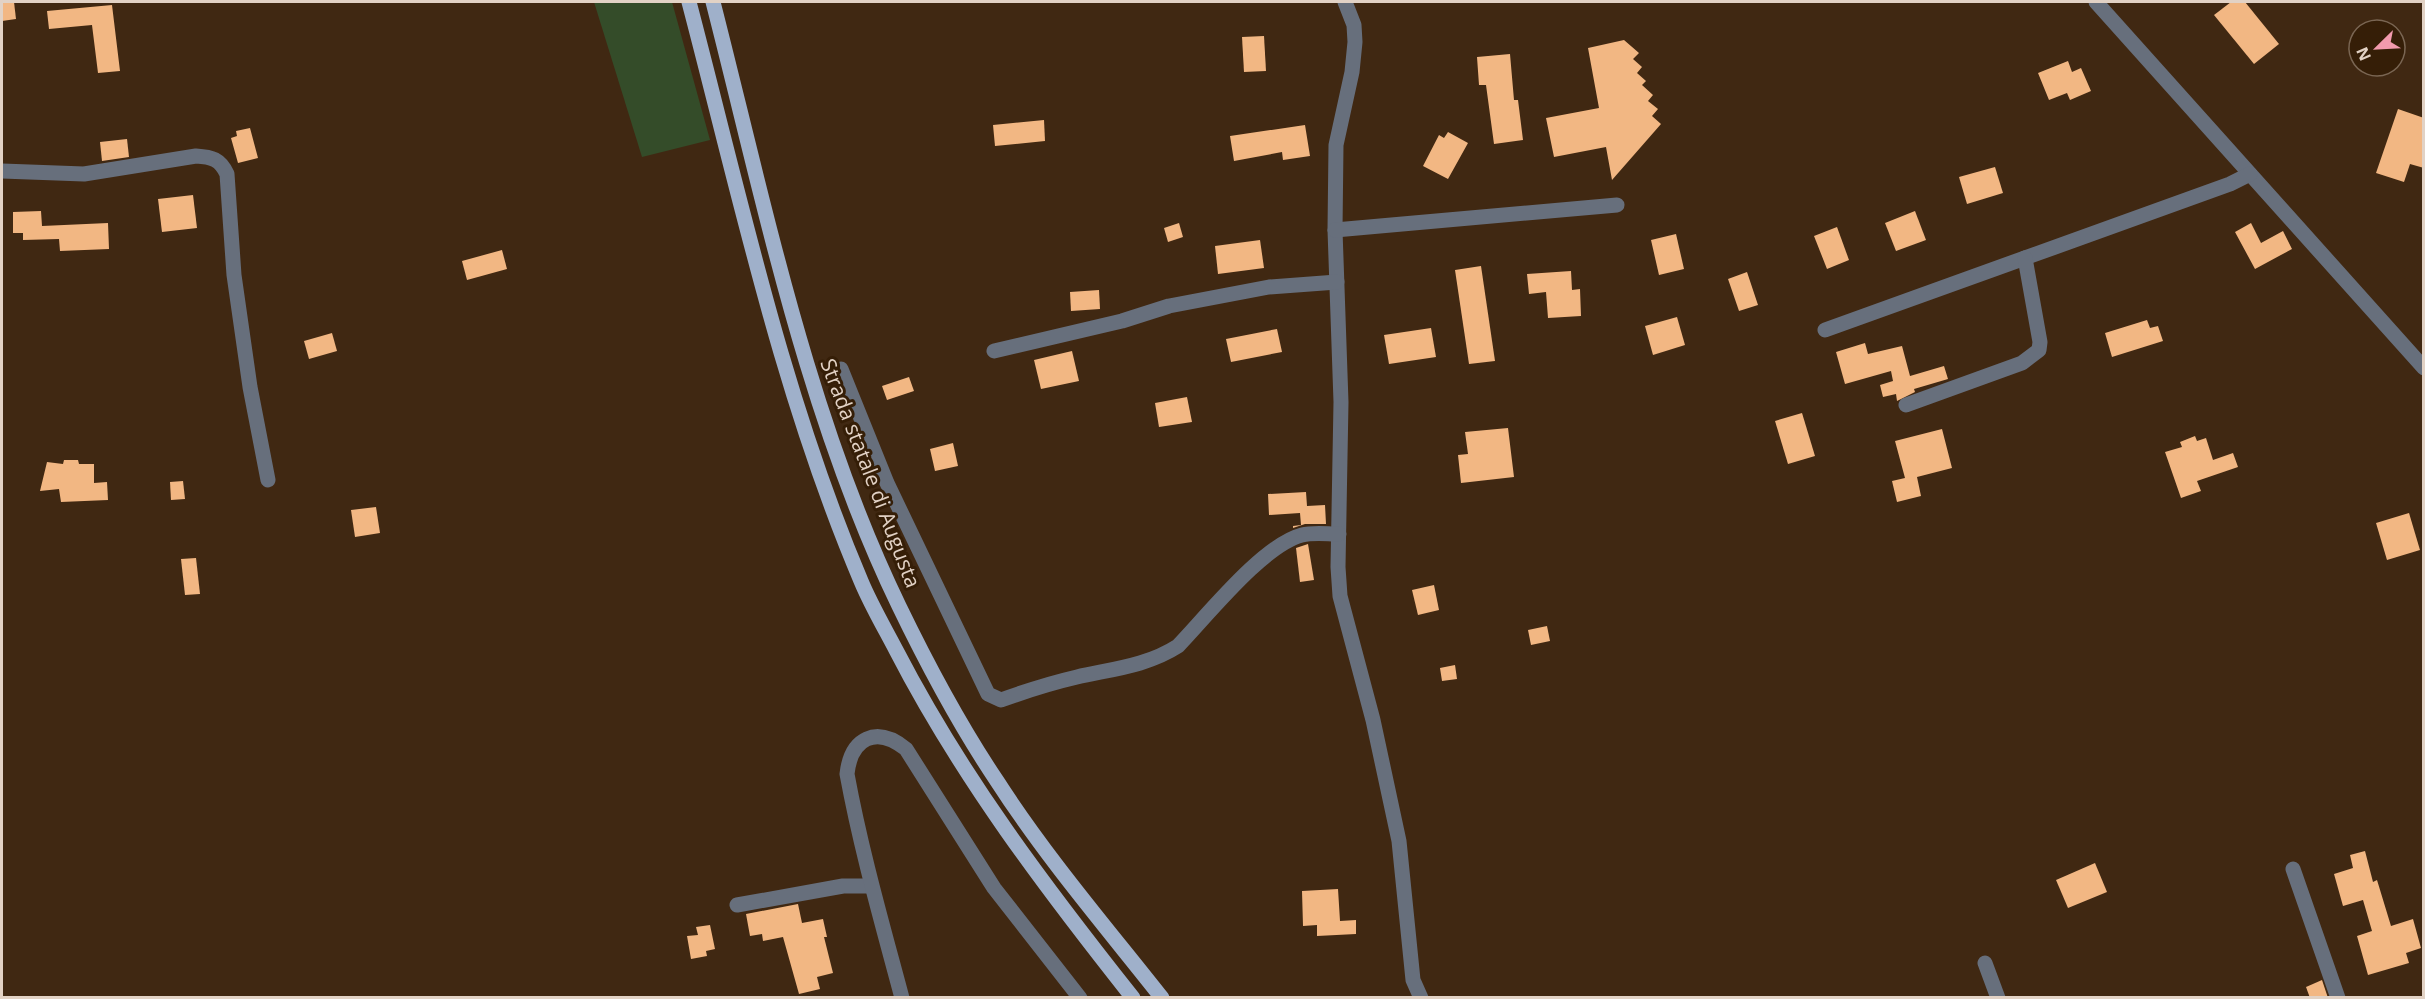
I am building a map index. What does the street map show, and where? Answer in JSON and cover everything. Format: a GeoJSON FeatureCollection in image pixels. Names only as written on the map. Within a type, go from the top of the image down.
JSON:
{"type":"FeatureCollection","features":[{"type":"Feature","properties":{"kind":"main road","name":"Strada statale di Augusta"},"geometry":{"type":"LineString","coordinates":[[689,2],[785,368],[811,452],[862,583],[927,710],[997,820],[1056,901],[1133,998]]}},
{"type":"Feature","properties":{"kind":"main road","name":"Strada statale di Augusta"},"geometry":{"type":"LineString","coordinates":[[713,2],[786,288],[817,397],[865,529],[899,606],[942,690],[997,781],[1066,876],[1162,998]]}},
{"type":"Feature","properties":{"kind":"street"},"geometry":{"type":"LineString","coordinates":[[1345,2],[1354,26],[1355,42],[1352,72],[1336,145],[1335,230],[1341,402],[1340,596],[1373,720],[1399,841],[1413,980],[1421,998]]}},
{"type":"Feature","properties":{"kind":"street"},"geometry":{"type":"LineString","coordinates":[[2096,2],[2424,368]]}},
{"type":"Feature","properties":{"kind":"street"},"geometry":{"type":"LineString","coordinates":[[2,171],[84,174],[196,156],[212,157],[223,164],[227,174],[234,275],[250,387],[268,480]]}},
{"type":"Feature","properties":{"kind":"street"},"geometry":{"type":"LineString","coordinates":[[1826,330],[2230,184],[2250,174]]}},
{"type":"Feature","properties":{"kind":"street"},"geometry":{"type":"LineString","coordinates":[[1335,230],[1617,205]]}},
{"type":"Feature","properties":{"kind":"street"},"geometry":{"type":"LineString","coordinates":[[1906,405],[2022,363],[2039,350],[2040,342],[2025,258]]}},
{"type":"Feature","properties":{"kind":"street"},"geometry":{"type":"LineString","coordinates":[[994,351],[1122,321],[1169,306],[1269,286],[1337,282]]}},
{"type":"Feature","properties":{"kind":"street"},"geometry":{"type":"LineString","coordinates":[[841,369],[887,483],[988,694],[1001,700],[1043,686],[1161,657],[1178,646],[1261,559],[1290,539],[1304,534],[1339,534]]}},
{"type":"Feature","properties":{"kind":"street"},"geometry":{"type":"LineString","coordinates":[[902,998],[880,911],[870,886],[847,774],[848,758],[858,743],[871,737],[886,737],[906,749],[994,888],[1080,998]]}},
{"type":"Feature","properties":{"kind":"street"},"geometry":{"type":"LineString","coordinates":[[2293,869],[2338,998]]}},
{"type":"Feature","properties":{"kind":"street"},"geometry":{"type":"LineString","coordinates":[[737,905],[843,886],[870,886]]}},
{"type":"Feature","properties":{"kind":"street"},"geometry":{"type":"LineString","coordinates":[[1985,963],[1998,998]]}},
{"type":"Feature","properties":{"kind":"green space"},"geometry":{"type":"Polygon","coordinates":[[[594,2],[672,2],[710,140],[642,157],[594,2]]]}},
{"type":"Feature","properties":{"kind":"building"},"geometry":{"type":"Polygon","coordinates":[[[2,2],[14,2],[16,19],[2,21],[2,2]]]}},
{"type":"Feature","properties":{"kind":"building"},"geometry":{"type":"Polygon","coordinates":[[[2231,2],[2245,2],[2279,44],[2254,64],[2214,15],[2231,2]]]}},
{"type":"Feature","properties":{"kind":"building"},"geometry":{"type":"Polygon","coordinates":[[[112,5],[120,71],[98,73],[92,25],[49,29],[47,11],[112,5]]]}},
{"type":"Feature","properties":{"kind":"building"},"geometry":{"type":"Polygon","coordinates":[[[1264,36],[1266,71],[1244,72],[1242,37],[1264,36]]]}},
{"type":"Feature","properties":{"kind":"building"},"geometry":{"type":"Polygon","coordinates":[[[1624,40],[1639,53],[1633,59],[1642,67],[1637,73],[1646,81],[1642,85],[1653,95],[1648,101],[1658,109],[1652,116],[1661,124],[1612,180],[1606,147],[1554,157],[1546,118],[1599,108],[1588,48],[1624,40]]]}},
{"type":"Feature","properties":{"kind":"building"},"geometry":{"type":"Polygon","coordinates":[[[1510,54],[1514,100],[1518,100],[1523,140],[1494,144],[1486,85],[1479,85],[1477,57],[1510,54]]]}},
{"type":"Feature","properties":{"kind":"building"},"geometry":{"type":"Polygon","coordinates":[[[2068,61],[2072,72],[2081,68],[2091,91],[2070,100],[2067,93],[2049,100],[2038,73],[2068,61]]]}},
{"type":"Feature","properties":{"kind":"building"},"geometry":{"type":"Polygon","coordinates":[[[2398,109],[2424,118],[2424,168],[2410,164],[2404,182],[2376,173],[2398,109]]]}},
{"type":"Feature","properties":{"kind":"building"},"geometry":{"type":"Polygon","coordinates":[[[1044,120],[1045,141],[995,146],[993,125],[1044,120]]]}},
{"type":"Feature","properties":{"kind":"building"},"geometry":{"type":"Polygon","coordinates":[[[1305,125],[1310,156],[1283,160],[1282,152],[1234,161],[1230,136],[1305,125]]]}},
{"type":"Feature","properties":{"kind":"building"},"geometry":{"type":"Polygon","coordinates":[[[250,128],[258,158],[238,163],[231,138],[237,136],[236,131],[250,128]]]}},
{"type":"Feature","properties":{"kind":"building"},"geometry":{"type":"Polygon","coordinates":[[[1448,132],[1468,143],[1448,179],[1423,166],[1439,135],[1444,138],[1448,132]]]}},
{"type":"Feature","properties":{"kind":"building"},"geometry":{"type":"Polygon","coordinates":[[[127,139],[129,157],[102,161],[100,142],[127,139]]]}},
{"type":"Feature","properties":{"kind":"building"},"geometry":{"type":"Polygon","coordinates":[[[1995,167],[2003,193],[1967,204],[1959,177],[1995,167]]]}},
{"type":"Feature","properties":{"kind":"building"},"geometry":{"type":"Polygon","coordinates":[[[193,195],[197,228],[162,232],[158,199],[193,195]]]}},
{"type":"Feature","properties":{"kind":"building"},"geometry":{"type":"Polygon","coordinates":[[[41,211],[42,226],[108,223],[109,249],[60,251],[59,239],[23,240],[23,233],[13,233],[13,212],[41,211]]]}},
{"type":"Feature","properties":{"kind":"building"},"geometry":{"type":"Polygon","coordinates":[[[1915,211],[1926,240],[1896,251],[1885,223],[1915,211]]]}},
{"type":"Feature","properties":{"kind":"building"},"geometry":{"type":"Polygon","coordinates":[[[1179,223],[1183,237],[1168,242],[1164,228],[1179,223]]]}},
{"type":"Feature","properties":{"kind":"building"},"geometry":{"type":"Polygon","coordinates":[[[2251,223],[2261,243],[2283,231],[2292,249],[2255,269],[2235,232],[2251,223]]]}},
{"type":"Feature","properties":{"kind":"building"},"geometry":{"type":"Polygon","coordinates":[[[1837,227],[1849,260],[1827,269],[1814,236],[1837,227]]]}},
{"type":"Feature","properties":{"kind":"building"},"geometry":{"type":"Polygon","coordinates":[[[1676,234],[1684,269],[1659,275],[1651,240],[1676,234]]]}},
{"type":"Feature","properties":{"kind":"building"},"geometry":{"type":"Polygon","coordinates":[[[1260,240],[1264,268],[1218,274],[1215,246],[1260,240]]]}},
{"type":"Feature","properties":{"kind":"building"},"geometry":{"type":"Polygon","coordinates":[[[502,250],[507,269],[467,280],[462,261],[502,250]]]}},
{"type":"Feature","properties":{"kind":"building"},"geometry":{"type":"Polygon","coordinates":[[[1481,266],[1495,361],[1469,364],[1455,270],[1481,266]]]}},
{"type":"Feature","properties":{"kind":"building"},"geometry":{"type":"Polygon","coordinates":[[[1571,271],[1572,290],[1580,289],[1581,316],[1548,318],[1546,292],[1529,294],[1527,274],[1571,271]]]}},
{"type":"Feature","properties":{"kind":"building"},"geometry":{"type":"Polygon","coordinates":[[[1747,272],[1758,305],[1739,311],[1728,279],[1747,272]]]}},
{"type":"Feature","properties":{"kind":"building"},"geometry":{"type":"Polygon","coordinates":[[[1099,290],[1100,309],[1071,311],[1070,292],[1099,290]]]}},
{"type":"Feature","properties":{"kind":"building"},"geometry":{"type":"Polygon","coordinates":[[[1677,317],[1685,345],[1653,355],[1645,326],[1677,317]]]}},
{"type":"Feature","properties":{"kind":"building"},"geometry":{"type":"Polygon","coordinates":[[[2147,320],[2150,328],[2158,326],[2163,341],[2112,357],[2105,333],[2147,320]]]}},
{"type":"Feature","properties":{"kind":"building"},"geometry":{"type":"Polygon","coordinates":[[[1431,328],[1436,357],[1389,364],[1384,335],[1431,328]]]}},
{"type":"Feature","properties":{"kind":"building"},"geometry":{"type":"Polygon","coordinates":[[[1277,329],[1282,352],[1231,362],[1226,339],[1277,329]]]}},
{"type":"Feature","properties":{"kind":"building"},"geometry":{"type":"Polygon","coordinates":[[[332,333],[337,351],[309,359],[304,341],[332,333]]]}},
{"type":"Feature","properties":{"kind":"building"},"geometry":{"type":"Polygon","coordinates":[[[1865,343],[1868,354],[1902,346],[1910,376],[1944,366],[1948,379],[1914,389],[1915,392],[1897,401],[1896,394],[1883,397],[1880,385],[1893,381],[1891,371],[1845,384],[1836,352],[1865,343]]]}},
{"type":"Feature","properties":{"kind":"building"},"geometry":{"type":"Polygon","coordinates":[[[1072,351],[1079,381],[1041,389],[1034,360],[1072,351]]]}},
{"type":"Feature","properties":{"kind":"building"},"geometry":{"type":"Polygon","coordinates":[[[909,377],[914,391],[887,400],[882,386],[909,377]]]}},
{"type":"Feature","properties":{"kind":"building"},"geometry":{"type":"Polygon","coordinates":[[[1187,397],[1192,422],[1159,427],[1155,403],[1187,397]]]}},
{"type":"Feature","properties":{"kind":"building"},"geometry":{"type":"Polygon","coordinates":[[[1802,413],[1815,456],[1788,464],[1775,421],[1802,413]]]}},
{"type":"Feature","properties":{"kind":"building"},"geometry":{"type":"Polygon","coordinates":[[[1508,428],[1514,477],[1461,483],[1458,455],[1468,454],[1465,432],[1508,428]]]}},
{"type":"Feature","properties":{"kind":"building"},"geometry":{"type":"Polygon","coordinates":[[[1942,429],[1952,468],[1917,477],[1921,496],[1897,502],[1892,481],[1905,478],[1895,441],[1942,429]]]}},
{"type":"Feature","properties":{"kind":"building"},"geometry":{"type":"Polygon","coordinates":[[[2195,436],[2197,441],[2206,438],[2213,460],[2233,453],[2238,467],[2197,481],[2201,491],[2181,498],[2165,452],[2182,447],[2180,442],[2195,436]]]}},
{"type":"Feature","properties":{"kind":"building"},"geometry":{"type":"Polygon","coordinates":[[[953,443],[958,466],[935,471],[930,449],[953,443]]]}},
{"type":"Feature","properties":{"kind":"building"},"geometry":{"type":"Polygon","coordinates":[[[64,460],[78,460],[79,464],[94,464],[94,483],[107,482],[108,500],[61,502],[59,489],[40,491],[47,462],[63,464],[64,460]]]}},
{"type":"Feature","properties":{"kind":"building"},"geometry":{"type":"Polygon","coordinates":[[[183,481],[185,499],[171,500],[170,482],[183,481]]]}},
{"type":"Feature","properties":{"kind":"building"},"geometry":{"type":"Polygon","coordinates":[[[1306,492],[1307,506],[1325,505],[1326,524],[1305,524],[1293,528],[1293,526],[1301,525],[1300,513],[1269,515],[1268,494],[1306,492]]]}},
{"type":"Feature","properties":{"kind":"building"},"geometry":{"type":"Polygon","coordinates":[[[376,507],[380,533],[355,537],[351,510],[376,507]]]}},
{"type":"Feature","properties":{"kind":"building"},"geometry":{"type":"Polygon","coordinates":[[[2409,513],[2420,550],[2387,560],[2376,523],[2409,513]]]}},
{"type":"Feature","properties":{"kind":"building"},"geometry":{"type":"Polygon","coordinates":[[[1308,544],[1314,580],[1300,582],[1296,548],[1308,544]]]}},
{"type":"Feature","properties":{"kind":"building"},"geometry":{"type":"Polygon","coordinates":[[[196,558],[200,594],[185,595],[181,559],[196,558]]]}},
{"type":"Feature","properties":{"kind":"building"},"geometry":{"type":"Polygon","coordinates":[[[1434,585],[1439,610],[1418,615],[1412,590],[1434,585]]]}},
{"type":"Feature","properties":{"kind":"building"},"geometry":{"type":"Polygon","coordinates":[[[1547,626],[1550,641],[1531,645],[1528,630],[1547,626]]]}},
{"type":"Feature","properties":{"kind":"building"},"geometry":{"type":"Polygon","coordinates":[[[1455,665],[1457,679],[1442,681],[1440,668],[1455,665]]]}},
{"type":"Feature","properties":{"kind":"building"},"geometry":{"type":"Polygon","coordinates":[[[2365,851],[2373,882],[2377,880],[2391,926],[2413,919],[2421,948],[2406,953],[2409,963],[2368,975],[2357,936],[2372,931],[2363,900],[2343,906],[2334,874],[2353,868],[2350,855],[2365,851]]]}},
{"type":"Feature","properties":{"kind":"building"},"geometry":{"type":"Polygon","coordinates":[[[2095,863],[2107,892],[2068,908],[2056,880],[2095,863]]]}},
{"type":"Feature","properties":{"kind":"building"},"geometry":{"type":"Polygon","coordinates":[[[1338,889],[1340,921],[1356,920],[1356,934],[1317,936],[1317,925],[1303,926],[1302,891],[1338,889]]]}},
{"type":"Feature","properties":{"kind":"building"},"geometry":{"type":"Polygon","coordinates":[[[798,904],[802,923],[823,919],[827,937],[824,937],[833,973],[817,977],[820,989],[799,994],[783,937],[763,941],[762,934],[750,936],[746,914],[798,904]]]}},
{"type":"Feature","properties":{"kind":"building"},"geometry":{"type":"Polygon","coordinates":[[[710,925],[715,949],[706,951],[707,956],[691,959],[687,936],[698,935],[696,927],[710,925]]]}},
{"type":"Feature","properties":{"kind":"building"},"geometry":{"type":"Polygon","coordinates":[[[2322,980],[2328,998],[2310,998],[2306,987],[2322,980]]]}}]}
